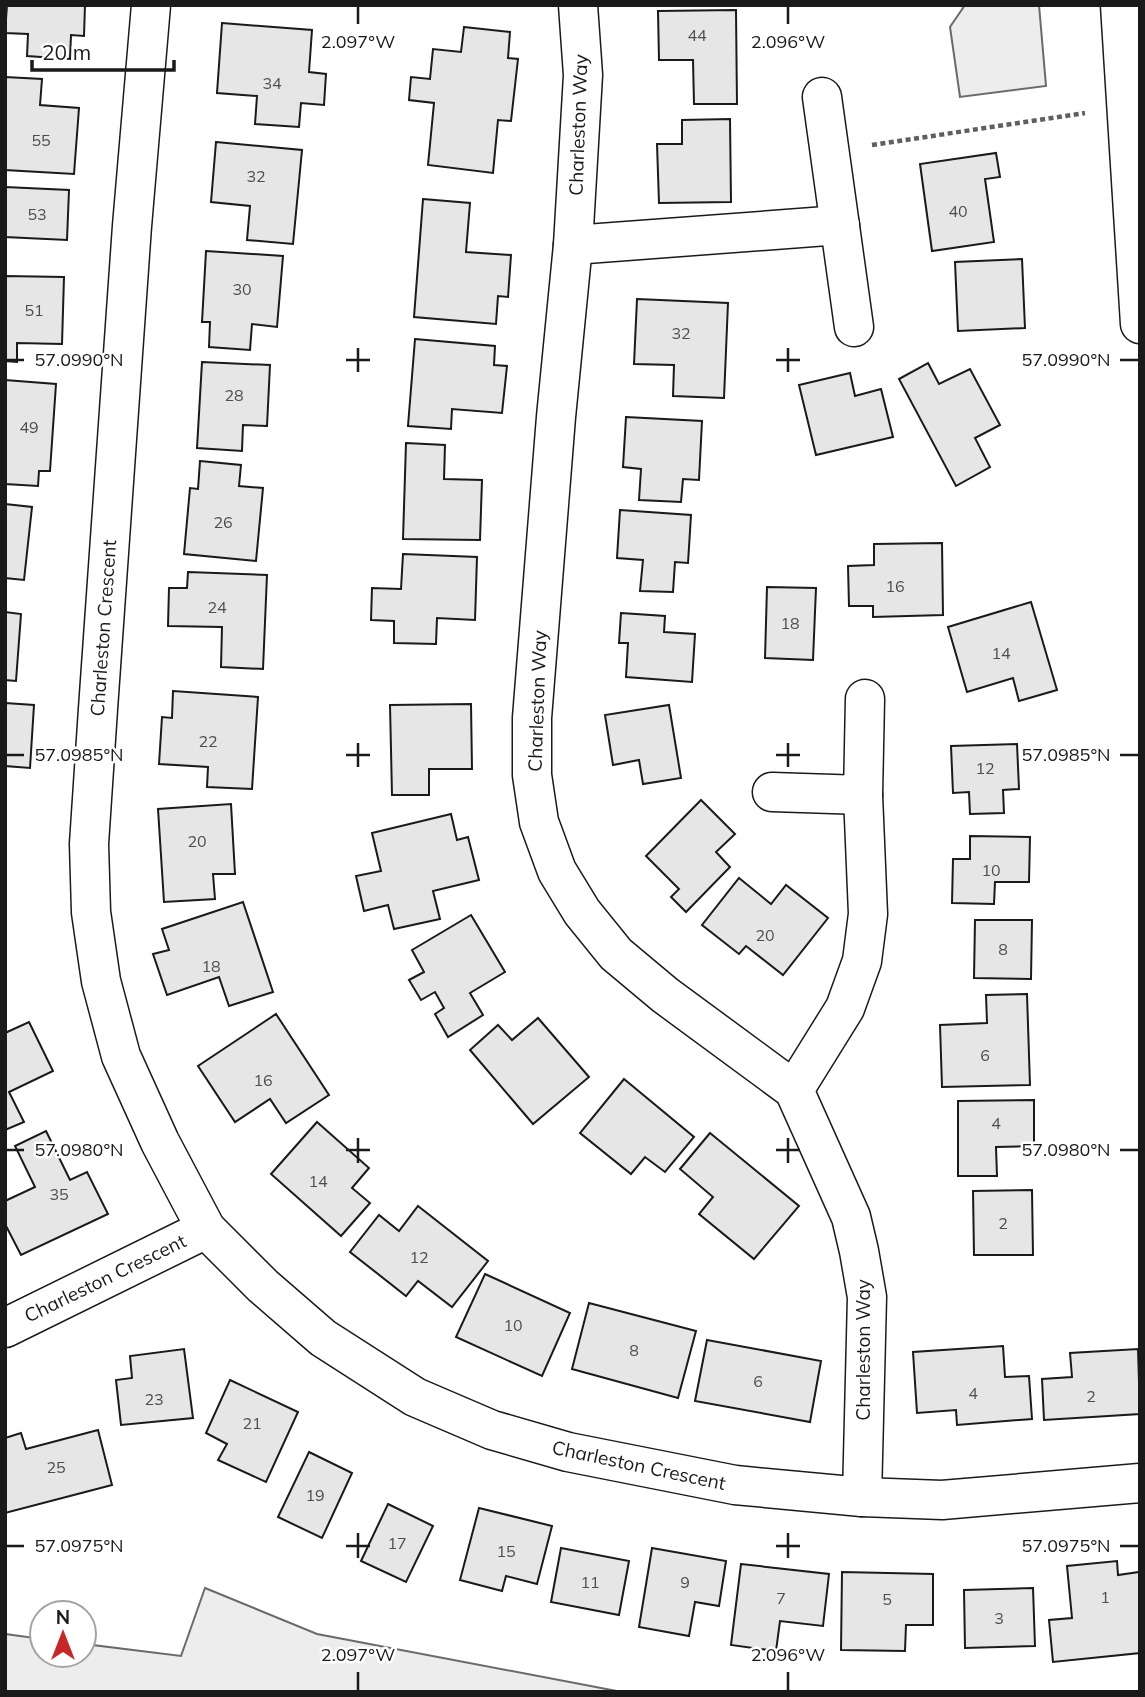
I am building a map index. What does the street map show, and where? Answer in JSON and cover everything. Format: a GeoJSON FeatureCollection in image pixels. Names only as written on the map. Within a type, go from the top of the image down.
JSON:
{"type":"FeatureCollection","features":[{"type":"Feature","properties":{"kind":"street","name":"Charleston Crescent"},"geometry":{"type":"LineString","coordinates":[[151,5],[97,709],[89,845],[91,912],[101,981],[121,1055],[160,1142],[205,1229],[263,1286],[323,1338],[415,1397],[492,1430],[568,1451],[735,1486],[862,1497],[942,1500],[1140,1483]]}},
{"type":"Feature","properties":{"kind":"street","name":"Charleston Way"},"geometry":{"type":"LineString","coordinates":[[578,5],[583,75],[573,244],[556,417],[533,718],[533,775],[539,822],[557,871],[582,912],[615,954],[665,995],[794,1090],[851,1217],[867,1297],[862,1497]]}},
{"type":"Feature","properties":{"kind":"street"},"geometry":{"type":"LineString","coordinates":[[1120,5],[1140,324]]}},
{"type":"Feature","properties":{"kind":"street"},"geometry":{"type":"LineString","coordinates":[[822,97],[854,327]]}},
{"type":"Feature","properties":{"kind":"street"},"geometry":{"type":"LineString","coordinates":[[573,244],[840,225]]}},
{"type":"Feature","properties":{"kind":"street"},"geometry":{"type":"LineString","coordinates":[[794,1090],[845,1008],[862,961],[869,914],[863,795],[865,699]]}},
{"type":"Feature","properties":{"kind":"street"},"geometry":{"type":"LineString","coordinates":[[772,792],[863,795]]}},
{"type":"Feature","properties":{"kind":"street","name":"Charleston Crescent"},"geometry":{"type":"LineString","coordinates":[[5,1328],[205,1229]]}},
{"type":"Feature","properties":{"kind":"path"},"geometry":{"type":"LineString","coordinates":[[830,151],[1128,107]]}},
{"type":"Feature","properties":{"kind":"shaded area"},"geometry":{"type":"Polygon","coordinates":[[[965,5],[1039,5],[1046,86],[960,97],[950,27],[965,5]]]}},
{"type":"Feature","properties":{"kind":"shaded area"},"geometry":{"type":"Polygon","coordinates":[[[205,1588],[317,1634],[622,1692],[5,1692],[5,1634],[28,1637],[28,1669],[98,1669],[98,1646],[181,1656],[205,1588]]]}},
{"type":"Feature","properties":{"kind":"building"},"geometry":{"type":"Polygon","coordinates":[[[7,5],[85,5],[84,36],[71,35],[70,59],[27,56],[28,34],[5,33],[7,5]]]}},
{"type":"Feature","properties":{"kind":"building"},"geometry":{"type":"Polygon","coordinates":[[[736,10],[737,104],[694,104],[693,60],[659,60],[658,11],[736,10]]]}},
{"type":"Feature","properties":{"kind":"building"},"geometry":{"type":"Polygon","coordinates":[[[222,23],[312,30],[309,72],[326,74],[324,105],[301,103],[299,127],[255,124],[257,96],[217,93],[222,23]]]}},
{"type":"Feature","properties":{"kind":"building"},"geometry":{"type":"Polygon","coordinates":[[[464,27],[510,32],[508,58],[518,59],[511,121],[498,120],[493,173],[428,165],[434,103],[409,100],[411,77],[430,79],[433,49],[461,52],[464,27]]]}},
{"type":"Feature","properties":{"kind":"building"},"geometry":{"type":"Polygon","coordinates":[[[5,77],[42,79],[40,105],[79,108],[74,174],[5,170],[5,77]]]}},
{"type":"Feature","properties":{"kind":"building"},"geometry":{"type":"Polygon","coordinates":[[[730,119],[731,202],[659,203],[657,144],[682,144],[682,120],[730,119]]]}},
{"type":"Feature","properties":{"kind":"building"},"geometry":{"type":"Polygon","coordinates":[[[216,142],[302,150],[293,244],[247,240],[250,206],[211,202],[216,142]]]}},
{"type":"Feature","properties":{"kind":"building"},"geometry":{"type":"Polygon","coordinates":[[[996,153],[1000,177],[985,179],[994,242],[932,251],[920,164],[996,153]]]}},
{"type":"Feature","properties":{"kind":"building"},"geometry":{"type":"Polygon","coordinates":[[[5,187],[69,190],[67,240],[5,237],[5,187]]]}},
{"type":"Feature","properties":{"kind":"building"},"geometry":{"type":"Polygon","coordinates":[[[423,199],[470,203],[466,252],[511,255],[508,297],[498,296],[496,324],[414,317],[423,199]]]}},
{"type":"Feature","properties":{"kind":"building"},"geometry":{"type":"Polygon","coordinates":[[[206,251],[283,256],[277,327],[252,324],[250,350],[209,347],[210,322],[202,322],[206,251]]]}},
{"type":"Feature","properties":{"kind":"building"},"geometry":{"type":"Polygon","coordinates":[[[1022,259],[1025,328],[958,331],[955,262],[1022,259]]]}},
{"type":"Feature","properties":{"kind":"building"},"geometry":{"type":"Polygon","coordinates":[[[5,276],[64,277],[62,344],[17,343],[17,362],[5,361],[5,276]]]}},
{"type":"Feature","properties":{"kind":"building"},"geometry":{"type":"Polygon","coordinates":[[[637,299],[728,303],[724,398],[673,396],[674,365],[634,364],[637,299]]]}},
{"type":"Feature","properties":{"kind":"building"},"geometry":{"type":"Polygon","coordinates":[[[415,339],[495,346],[494,365],[507,366],[502,413],[452,409],[451,429],[408,426],[415,339]]]}},
{"type":"Feature","properties":{"kind":"building"},"geometry":{"type":"Polygon","coordinates":[[[202,362],[270,365],[267,426],[243,425],[242,451],[197,448],[202,362]]]}},
{"type":"Feature","properties":{"kind":"building"},"geometry":{"type":"Polygon","coordinates":[[[928,363],[939,384],[970,369],[1000,425],[975,438],[990,467],[956,486],[899,379],[928,363]]]}},
{"type":"Feature","properties":{"kind":"building"},"geometry":{"type":"Polygon","coordinates":[[[850,373],[855,396],[881,389],[893,437],[816,455],[799,385],[850,373]]]}},
{"type":"Feature","properties":{"kind":"building"},"geometry":{"type":"Polygon","coordinates":[[[5,380],[56,384],[50,471],[39,471],[38,486],[5,484],[5,380]]]}},
{"type":"Feature","properties":{"kind":"building"},"geometry":{"type":"Polygon","coordinates":[[[626,417],[702,421],[699,480],[683,479],[681,502],[639,500],[641,469],[623,467],[626,417]]]}},
{"type":"Feature","properties":{"kind":"building"},"geometry":{"type":"Polygon","coordinates":[[[406,443],[445,445],[444,479],[482,480],[480,540],[403,539],[406,443]]]}},
{"type":"Feature","properties":{"kind":"building"},"geometry":{"type":"Polygon","coordinates":[[[200,461],[241,465],[239,486],[263,488],[256,561],[184,554],[190,488],[198,489],[200,461]]]}},
{"type":"Feature","properties":{"kind":"building"},"geometry":{"type":"Polygon","coordinates":[[[5,504],[32,507],[24,580],[5,578],[5,504]]]}},
{"type":"Feature","properties":{"kind":"building"},"geometry":{"type":"Polygon","coordinates":[[[620,510],[691,515],[688,563],[675,562],[673,592],[640,591],[643,560],[617,558],[620,510]]]}},
{"type":"Feature","properties":{"kind":"building"},"geometry":{"type":"Polygon","coordinates":[[[942,543],[943,615],[873,617],[873,606],[849,606],[848,566],[874,565],[874,544],[942,543]]]}},
{"type":"Feature","properties":{"kind":"building"},"geometry":{"type":"Polygon","coordinates":[[[403,554],[477,557],[475,620],[437,618],[436,644],[394,643],[394,621],[371,620],[372,588],[401,589],[403,554]]]}},
{"type":"Feature","properties":{"kind":"building"},"geometry":{"type":"Polygon","coordinates":[[[188,572],[267,575],[263,669],[221,667],[222,627],[168,626],[169,588],[187,588],[188,572]]]}},
{"type":"Feature","properties":{"kind":"building"},"geometry":{"type":"Polygon","coordinates":[[[767,587],[816,588],[813,660],[765,658],[767,587]]]}},
{"type":"Feature","properties":{"kind":"building"},"geometry":{"type":"Polygon","coordinates":[[[1031,602],[1057,690],[1019,701],[1013,678],[967,692],[948,627],[1031,602]]]}},
{"type":"Feature","properties":{"kind":"building"},"geometry":{"type":"Polygon","coordinates":[[[5,612],[21,614],[16,681],[5,680],[5,612]]]}},
{"type":"Feature","properties":{"kind":"building"},"geometry":{"type":"Polygon","coordinates":[[[621,613],[665,616],[664,632],[695,634],[692,682],[626,677],[628,643],[619,643],[621,613]]]}},
{"type":"Feature","properties":{"kind":"building"},"geometry":{"type":"Polygon","coordinates":[[[173,691],[258,697],[252,789],[207,787],[208,767],[159,764],[162,717],[172,718],[173,691]]]}},
{"type":"Feature","properties":{"kind":"building"},"geometry":{"type":"Polygon","coordinates":[[[5,703],[34,705],[30,768],[5,766],[5,703]]]}},
{"type":"Feature","properties":{"kind":"building"},"geometry":{"type":"Polygon","coordinates":[[[471,704],[472,769],[429,769],[429,795],[392,795],[390,705],[471,704]]]}},
{"type":"Feature","properties":{"kind":"building"},"geometry":{"type":"Polygon","coordinates":[[[669,705],[681,778],[643,784],[639,760],[613,765],[605,715],[669,705]]]}},
{"type":"Feature","properties":{"kind":"building"},"geometry":{"type":"Polygon","coordinates":[[[1017,744],[1019,789],[1003,790],[1004,813],[970,814],[969,792],[953,793],[951,746],[1017,744]]]}},
{"type":"Feature","properties":{"kind":"building"},"geometry":{"type":"Polygon","coordinates":[[[701,800],[735,834],[716,852],[730,867],[686,912],[671,897],[679,889],[646,856],[701,800]]]}},
{"type":"Feature","properties":{"kind":"building"},"geometry":{"type":"Polygon","coordinates":[[[231,804],[235,874],[213,874],[215,899],[164,902],[158,809],[231,804]]]}},
{"type":"Feature","properties":{"kind":"building"},"geometry":{"type":"Polygon","coordinates":[[[451,814],[457,840],[468,837],[479,880],[433,891],[440,919],[394,929],[388,905],[364,911],[356,876],[381,871],[372,833],[451,814]]]}},
{"type":"Feature","properties":{"kind":"building"},"geometry":{"type":"Polygon","coordinates":[[[970,836],[1030,837],[1029,882],[995,882],[994,904],[952,903],[953,859],[970,859],[970,836]]]}},
{"type":"Feature","properties":{"kind":"building"},"geometry":{"type":"Polygon","coordinates":[[[739,878],[771,904],[786,885],[828,918],[783,975],[746,946],[739,954],[702,925],[739,878]]]}},
{"type":"Feature","properties":{"kind":"building"},"geometry":{"type":"Polygon","coordinates":[[[243,902],[273,992],[229,1006],[219,977],[167,995],[153,954],[169,950],[162,929],[243,902]]]}},
{"type":"Feature","properties":{"kind":"building"},"geometry":{"type":"Polygon","coordinates":[[[471,915],[505,972],[470,993],[483,1015],[448,1037],[435,1014],[444,1008],[435,992],[421,1000],[409,980],[424,972],[412,950],[471,915]]]}},
{"type":"Feature","properties":{"kind":"building"},"geometry":{"type":"Polygon","coordinates":[[[975,920],[1032,920],[1031,979],[974,978],[975,920]]]}},
{"type":"Feature","properties":{"kind":"building"},"geometry":{"type":"Polygon","coordinates":[[[1027,994],[1030,1085],[942,1087],[940,1025],[987,1023],[986,995],[1027,994]]]}},
{"type":"Feature","properties":{"kind":"building"},"geometry":{"type":"Polygon","coordinates":[[[276,1014],[329,1095],[286,1123],[270,1099],[235,1122],[198,1066],[276,1014]]]}},
{"type":"Feature","properties":{"kind":"building"},"geometry":{"type":"Polygon","coordinates":[[[538,1018],[589,1077],[533,1124],[470,1050],[498,1025],[512,1040],[538,1018]]]}},
{"type":"Feature","properties":{"kind":"building"},"geometry":{"type":"Polygon","coordinates":[[[29,1022],[53,1071],[9,1092],[24,1122],[5,1130],[5,1033],[29,1022]]]}},
{"type":"Feature","properties":{"kind":"building"},"geometry":{"type":"Polygon","coordinates":[[[624,1079],[694,1137],[665,1172],[645,1157],[631,1174],[580,1133],[624,1079]]]}},
{"type":"Feature","properties":{"kind":"building"},"geometry":{"type":"Polygon","coordinates":[[[1034,1100],[1034,1146],[996,1147],[997,1176],[958,1176],[958,1101],[1034,1100]]]}},
{"type":"Feature","properties":{"kind":"building"},"geometry":{"type":"Polygon","coordinates":[[[317,1122],[369,1168],[352,1188],[370,1203],[341,1236],[271,1174],[317,1122]]]}},
{"type":"Feature","properties":{"kind":"building"},"geometry":{"type":"Polygon","coordinates":[[[46,1131],[70,1180],[87,1172],[108,1214],[21,1255],[5,1224],[5,1201],[35,1187],[15,1146],[46,1131]]]}},
{"type":"Feature","properties":{"kind":"building"},"geometry":{"type":"Polygon","coordinates":[[[710,1133],[799,1206],[754,1259],[699,1214],[713,1197],[680,1169],[710,1133]]]}},
{"type":"Feature","properties":{"kind":"building"},"geometry":{"type":"Polygon","coordinates":[[[1032,1190],[1033,1255],[974,1255],[973,1191],[1032,1190]]]}},
{"type":"Feature","properties":{"kind":"building"},"geometry":{"type":"Polygon","coordinates":[[[418,1206],[488,1261],[452,1307],[418,1281],[406,1296],[350,1252],[379,1215],[399,1231],[418,1206]]]}},
{"type":"Feature","properties":{"kind":"building"},"geometry":{"type":"Polygon","coordinates":[[[485,1274],[570,1313],[542,1376],[456,1337],[485,1274]]]}},
{"type":"Feature","properties":{"kind":"building"},"geometry":{"type":"Polygon","coordinates":[[[589,1303],[696,1331],[678,1398],[572,1369],[589,1303]]]}},
{"type":"Feature","properties":{"kind":"building"},"geometry":{"type":"Polygon","coordinates":[[[707,1340],[821,1361],[810,1422],[695,1401],[707,1340]]]}},
{"type":"Feature","properties":{"kind":"building"},"geometry":{"type":"Polygon","coordinates":[[[1003,1346],[1005,1377],[1029,1376],[1032,1419],[957,1425],[956,1410],[917,1413],[913,1352],[1003,1346]]]}},
{"type":"Feature","properties":{"kind":"building"},"geometry":{"type":"Polygon","coordinates":[[[184,1349],[193,1418],[121,1425],[116,1380],[132,1378],[130,1356],[184,1349]]]}},
{"type":"Feature","properties":{"kind":"building"},"geometry":{"type":"Polygon","coordinates":[[[1138,1349],[1140,1414],[1044,1420],[1042,1379],[1072,1377],[1070,1353],[1138,1349]]]}},
{"type":"Feature","properties":{"kind":"building"},"geometry":{"type":"Polygon","coordinates":[[[230,1380],[298,1412],[266,1482],[218,1460],[227,1444],[206,1433],[230,1380]]]}},
{"type":"Feature","properties":{"kind":"building"},"geometry":{"type":"Polygon","coordinates":[[[98,1430],[112,1485],[5,1513],[5,1438],[21,1433],[26,1449],[98,1430]]]}},
{"type":"Feature","properties":{"kind":"building"},"geometry":{"type":"Polygon","coordinates":[[[309,1452],[352,1473],[322,1538],[278,1517],[309,1452]]]}},
{"type":"Feature","properties":{"kind":"building"},"geometry":{"type":"Polygon","coordinates":[[[388,1504],[433,1526],[406,1582],[361,1561],[388,1504]]]}},
{"type":"Feature","properties":{"kind":"building"},"geometry":{"type":"Polygon","coordinates":[[[479,1508],[552,1526],[537,1584],[506,1576],[502,1591],[460,1580],[479,1508]]]}},
{"type":"Feature","properties":{"kind":"building"},"geometry":{"type":"Polygon","coordinates":[[[561,1548],[629,1561],[619,1615],[551,1602],[561,1548]]]}},
{"type":"Feature","properties":{"kind":"building"},"geometry":{"type":"Polygon","coordinates":[[[652,1548],[726,1561],[719,1606],[695,1602],[689,1636],[639,1627],[652,1548]]]}},
{"type":"Feature","properties":{"kind":"building"},"geometry":{"type":"Polygon","coordinates":[[[1117,1561],[1118,1575],[1139,1572],[1140,1653],[1053,1662],[1049,1620],[1072,1618],[1067,1566],[1117,1561]]]}},
{"type":"Feature","properties":{"kind":"building"},"geometry":{"type":"Polygon","coordinates":[[[741,1564],[829,1574],[823,1626],[780,1621],[776,1651],[731,1645],[741,1564]]]}},
{"type":"Feature","properties":{"kind":"building"},"geometry":{"type":"Polygon","coordinates":[[[842,1572],[933,1574],[933,1625],[906,1625],[905,1651],[841,1650],[842,1572]]]}},
{"type":"Feature","properties":{"kind":"building"},"geometry":{"type":"Polygon","coordinates":[[[1033,1588],[1035,1646],[965,1648],[964,1590],[1033,1588]]]}}]}
